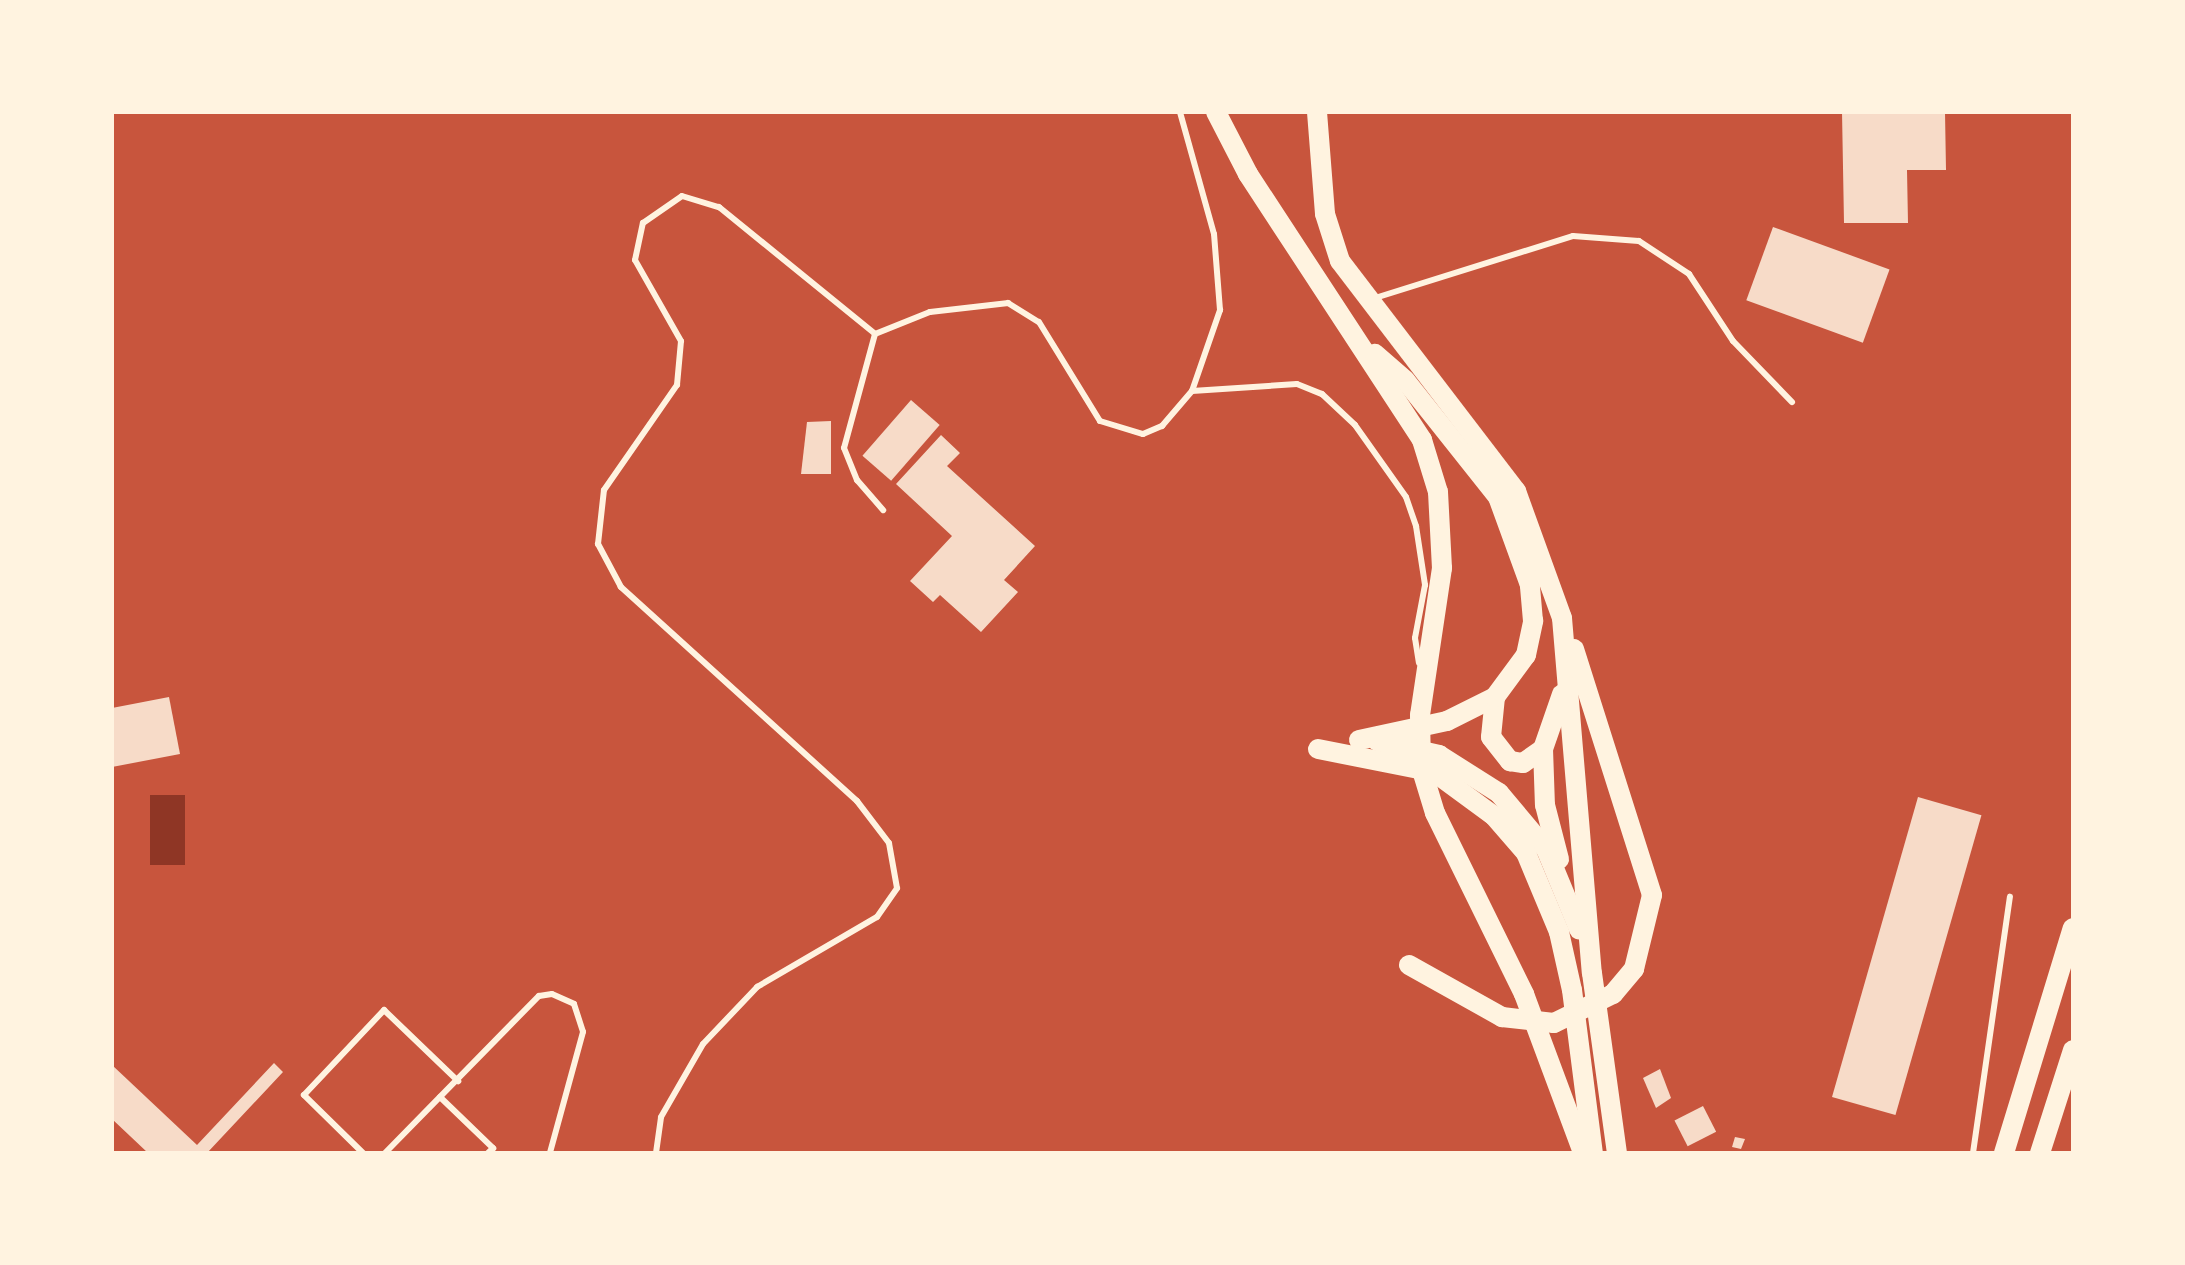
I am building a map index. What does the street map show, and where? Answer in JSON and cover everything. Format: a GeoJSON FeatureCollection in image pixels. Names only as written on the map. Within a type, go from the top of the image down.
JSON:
{"type":"FeatureCollection","features":[{"type":"Feature","properties":{"kind":"main road"},"geometry":{"type":"LineString","coordinates":[[1216,112],[1248,174],[1422,440],[1438,492],[1442,568],[1420,715],[1421,767],[1435,813],[1524,994],[1583,1153]]}},
{"type":"Feature","properties":{"kind":"main road"},"geometry":{"type":"LineString","coordinates":[[1231,112],[1248,174]]}},
{"type":"Feature","properties":{"kind":"main road"},"geometry":{"type":"LineString","coordinates":[[1317,112],[1325,214],[1364,301],[1467,420],[1516,491],[1562,618],[1652,895],[1634,969],[1583,1013],[1554,1023],[1502,1017],[1409,965]]}},
{"type":"Feature","properties":{"kind":"main road"},"geometry":{"type":"LineString","coordinates":[[1356,338],[1405,380],[1458,441],[1498,497],[1517,541],[1533,621],[1526,655],[1495,697],[1447,721],[1318,749],[1434,772],[1494,816],[1526,853],[1568,975],[1593,1153]]}},
{"type":"Feature","properties":{"kind":"main road"},"geometry":{"type":"LineString","coordinates":[[1562,618],[1592,973],[1617,1153]]}},
{"type":"Feature","properties":{"kind":"main road"},"geometry":{"type":"LineString","coordinates":[[1568,663],[1543,749],[1545,805],[1592,973]]}},
{"type":"Feature","properties":{"kind":"main road"},"geometry":{"type":"LineString","coordinates":[[1495,697],[1491,737],[1497,750],[1523,763],[1543,749]]}},
{"type":"Feature","properties":{"kind":"main road"},"geometry":{"type":"LineString","coordinates":[[1359,740],[1403,744],[1467,768],[1523,820],[1566,886]]}},
{"type":"Feature","properties":{"kind":"main road"},"geometry":{"type":"LineString","coordinates":[[2004,1153],[2073,928]]}},
{"type":"Feature","properties":{"kind":"main road"},"geometry":{"type":"LineString","coordinates":[[2040,1153],[2073,1050]]}},
{"type":"Feature","properties":{"kind":"lane"},"geometry":{"type":"LineString","coordinates":[[875,334],[930,312],[1008,303],[1039,322],[1100,421],[1121,432],[1143,434],[1162,426],[1192,391],[1220,310],[1214,234],[1180,112]]}},
{"type":"Feature","properties":{"kind":"lane"},"geometry":{"type":"LineString","coordinates":[[656,1153],[661,1117],[703,1044],[757,987],[877,917],[897,888],[889,843],[857,801],[621,587],[598,544],[604,490],[677,385],[681,341],[635,260],[643,223],[682,196],[719,207],[875,334]]}},
{"type":"Feature","properties":{"kind":"lane"},"geometry":{"type":"LineString","coordinates":[[1364,301],[1573,236],[1639,241],[1689,274],[1733,341],[1792,402]]}},
{"type":"Feature","properties":{"kind":"lane"},"geometry":{"type":"LineString","coordinates":[[875,334],[844,448],[857,480],[883,510]]}},
{"type":"Feature","properties":{"kind":"lane"},"geometry":{"type":"LineString","coordinates":[[1192,391],[1297,384],[1322,394],[1363,435],[1406,497],[1416,526],[1425,585],[1415,638],[1424,688]]}},
{"type":"Feature","properties":{"kind":"lane"},"geometry":{"type":"LineString","coordinates":[[1981,1153],[1972,1150],[2010,897]]}},
{"type":"Feature","properties":{"kind":"lane"},"geometry":{"type":"LineString","coordinates":[[385,1153],[539,996],[574,1004],[583,1019],[578,1068],[550,1153]]}},
{"type":"Feature","properties":{"kind":"lane"},"geometry":{"type":"LineString","coordinates":[[363,1153],[304,1095],[384,1010],[458,1081]]}},
{"type":"Feature","properties":{"kind":"lane"},"geometry":{"type":"LineString","coordinates":[[440,1097],[493,1148],[488,1153]]}},
{"type":"Feature","properties":{"kind":"shaded area"},"geometry":{"type":"Polygon","coordinates":[[[150,795],[185,795],[185,865],[150,865],[150,795]]]}},
{"type":"Feature","properties":{"kind":"building"},"geometry":{"type":"Polygon","coordinates":[[[1842,112],[1945,112],[1946,170],[1907,170],[1908,223],[1844,223],[1842,112]]]}},
{"type":"Feature","properties":{"kind":"building"},"geometry":{"type":"Polygon","coordinates":[[[1773,227],[1890,269],[1863,343],[1746,300],[1773,227]]]}},
{"type":"Feature","properties":{"kind":"building"},"geometry":{"type":"Polygon","coordinates":[[[911,400],[940,425],[891,481],[862,456],[911,400]]]}},
{"type":"Feature","properties":{"kind":"building"},"geometry":{"type":"Polygon","coordinates":[[[831,421],[831,474],[801,474],[807,422],[831,421]]]}},
{"type":"Feature","properties":{"kind":"building"},"geometry":{"type":"Polygon","coordinates":[[[941,435],[960,453],[947,466],[1035,546],[1004,580],[1018,592],[981,632],[940,595],[933,602],[910,581],[952,536],[896,484],[941,435]]]}},
{"type":"Feature","properties":{"kind":"building"},"geometry":{"type":"Polygon","coordinates":[[[169,697],[180,754],[112,767],[112,708],[169,697]]]}},
{"type":"Feature","properties":{"kind":"building"},"geometry":{"type":"Polygon","coordinates":[[[1918,797],[1981,815],[1895,1115],[1832,1097],[1918,797]]]}},
{"type":"Feature","properties":{"kind":"building"},"geometry":{"type":"Polygon","coordinates":[[[274,1063],[283,1072],[207,1153],[148,1153],[112,1119],[112,1065],[197,1145],[274,1063]]]}},
{"type":"Feature","properties":{"kind":"building"},"geometry":{"type":"Polygon","coordinates":[[[1660,1069],[1671,1098],[1656,1108],[1643,1078],[1660,1069]]]}},
{"type":"Feature","properties":{"kind":"building"},"geometry":{"type":"Polygon","coordinates":[[[1703,1106],[1716,1132],[1688,1146],[1674,1121],[1703,1106]]]}},
{"type":"Feature","properties":{"kind":"building"},"geometry":{"type":"Polygon","coordinates":[[[1735,1137],[1745,1139],[1741,1149],[1732,1147],[1735,1137]]]}}]}
